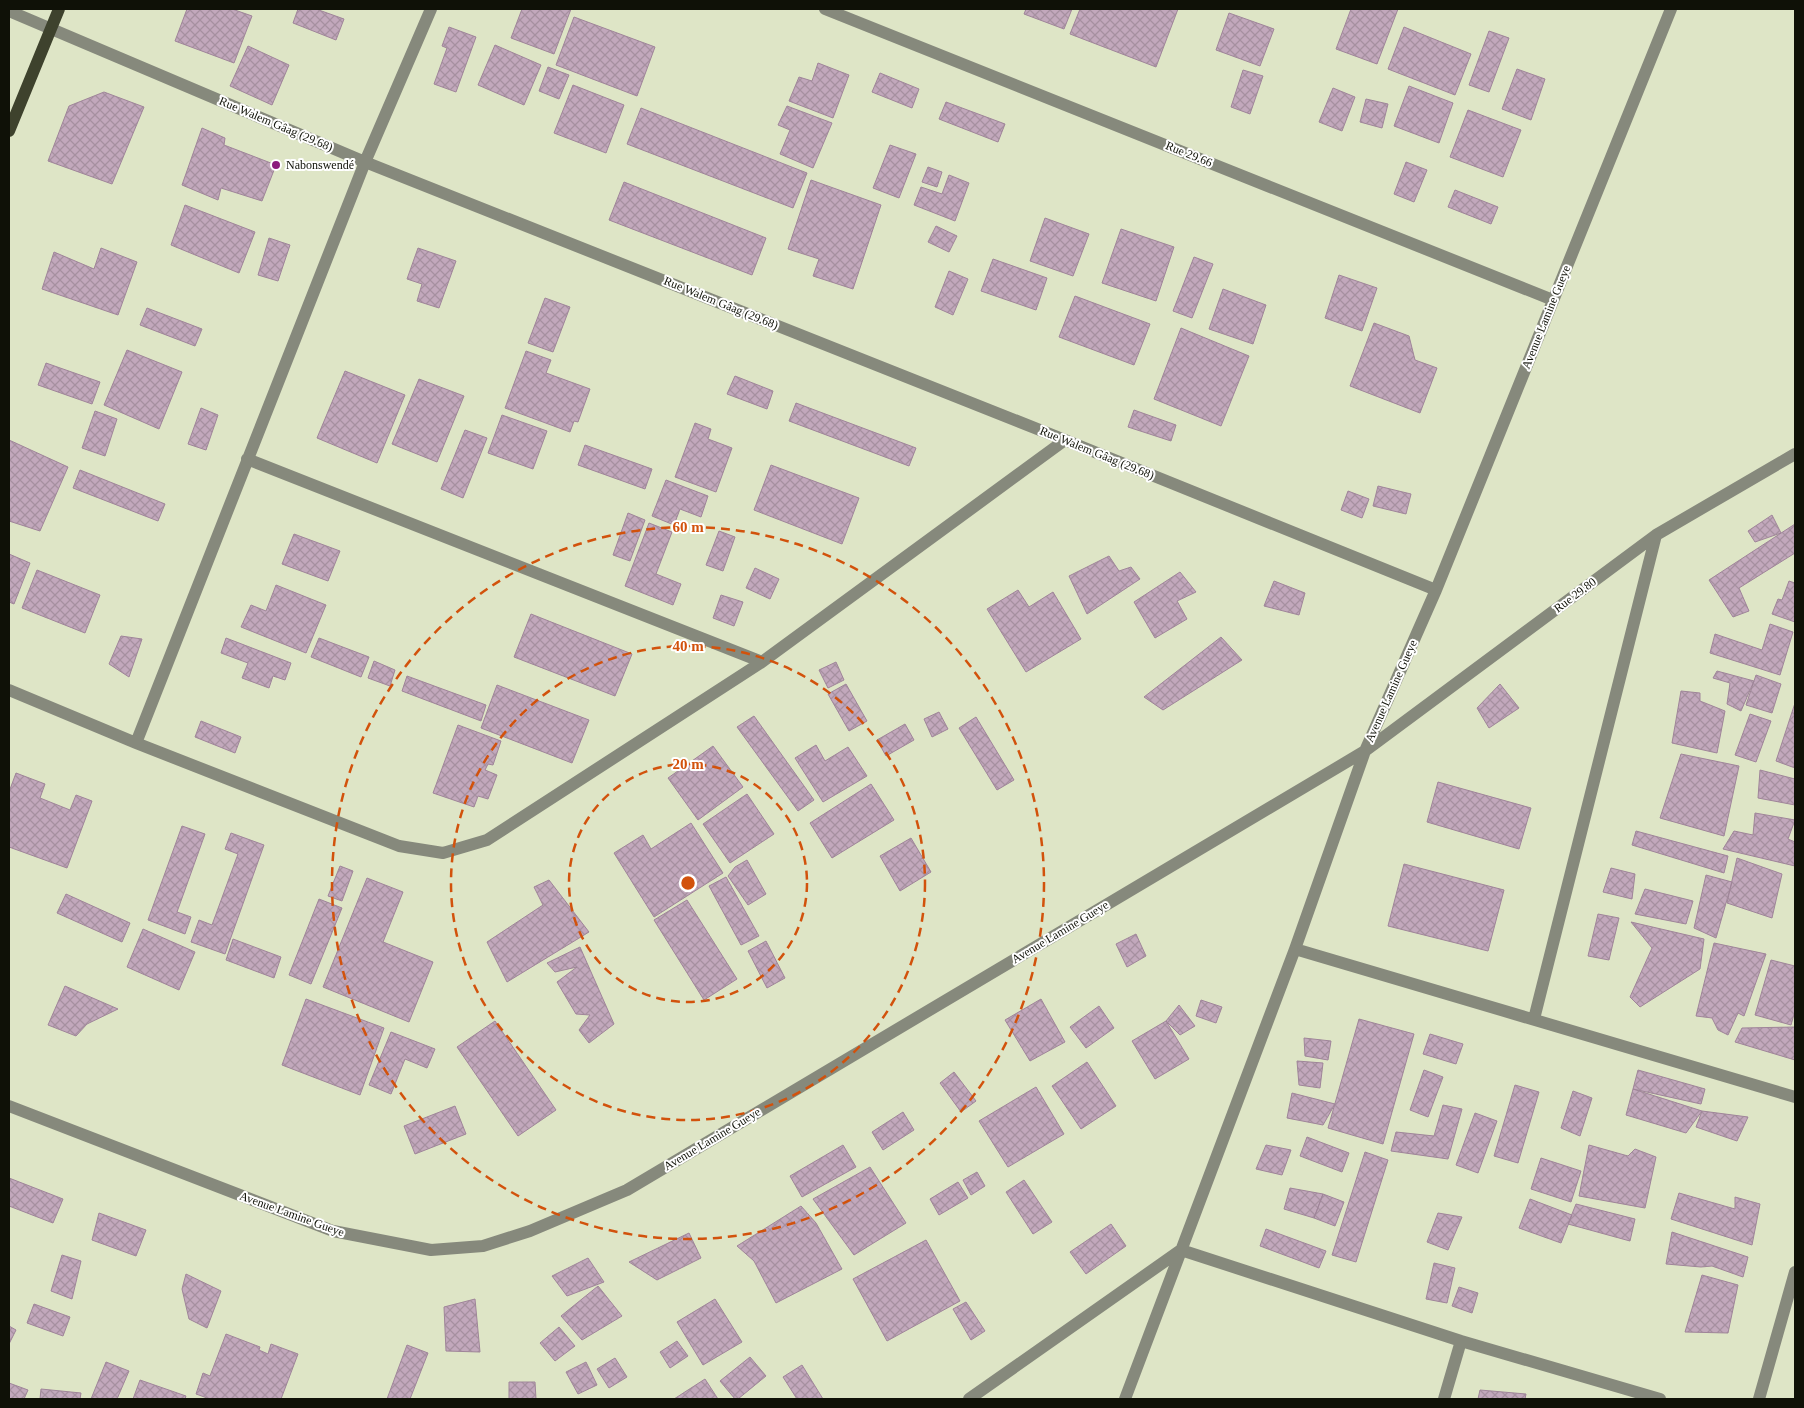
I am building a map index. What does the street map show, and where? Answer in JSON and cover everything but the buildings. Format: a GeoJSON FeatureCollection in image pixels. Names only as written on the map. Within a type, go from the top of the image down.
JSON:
{"type":"FeatureCollection","features":[{"type":"Feature","properties":{"kind":"main road"},"geometry":{"type":"LineString","coordinates":[[9,131],[59,9]]}},
{"type":"Feature","properties":{"kind":"street"},"geometry":{"type":"LineString","coordinates":[[136,743],[365,162],[431,9]]}},
{"type":"Feature","properties":{"kind":"street","name":"Rue 29.66"},"geometry":{"type":"LineString","coordinates":[[825,9],[1553,300]]}},
{"type":"Feature","properties":{"kind":"street","name":"Avenue Lamine Gueye"},"geometry":{"type":"LineString","coordinates":[[9,1106],[333,1231],[432,1250],[483,1246],[530,1231],[627,1190],[1365,751],[1436,590],[1671,9]]}},
{"type":"Feature","properties":{"kind":"street","name":"Rue Walem Gâag (29.68)"},"geometry":{"type":"LineString","coordinates":[[9,11],[365,162],[1065,440],[1436,590]]}},
{"type":"Feature","properties":{"kind":"street"},"geometry":{"type":"LineString","coordinates":[[9,690],[136,743],[398,846],[443,853],[487,840],[762,662],[1065,440]]}},
{"type":"Feature","properties":{"kind":"street","name":"Rue 29.80"},"geometry":{"type":"LineString","coordinates":[[1365,751],[1656,535],[1795,454]]}},
{"type":"Feature","properties":{"kind":"street"},"geometry":{"type":"LineString","coordinates":[[247,459],[762,662]]}},
{"type":"Feature","properties":{"kind":"street"},"geometry":{"type":"LineString","coordinates":[[1534,1019],[1656,535]]}},
{"type":"Feature","properties":{"kind":"street"},"geometry":{"type":"LineString","coordinates":[[1125,1399],[1295,949],[1365,751]]}},
{"type":"Feature","properties":{"kind":"street"},"geometry":{"type":"LineString","coordinates":[[1295,949],[1795,1097]]}},
{"type":"Feature","properties":{"kind":"street"},"geometry":{"type":"LineString","coordinates":[[1181,1250],[1461,1341],[1660,1399]]}},
{"type":"Feature","properties":{"kind":"street"},"geometry":{"type":"LineString","coordinates":[[969,1399],[1181,1250]]}},
{"type":"Feature","properties":{"kind":"street"},"geometry":{"type":"LineString","coordinates":[[1759,1399],[1795,1272]]}},
{"type":"Feature","properties":{"kind":"street"},"geometry":{"type":"LineString","coordinates":[[1444,1399],[1461,1341]]}},
{"type":"Feature","properties":{"kind":"place","name":"Nabonswendé"},"geometry":{"type":"Point","coordinates":[276,165]}}]}
